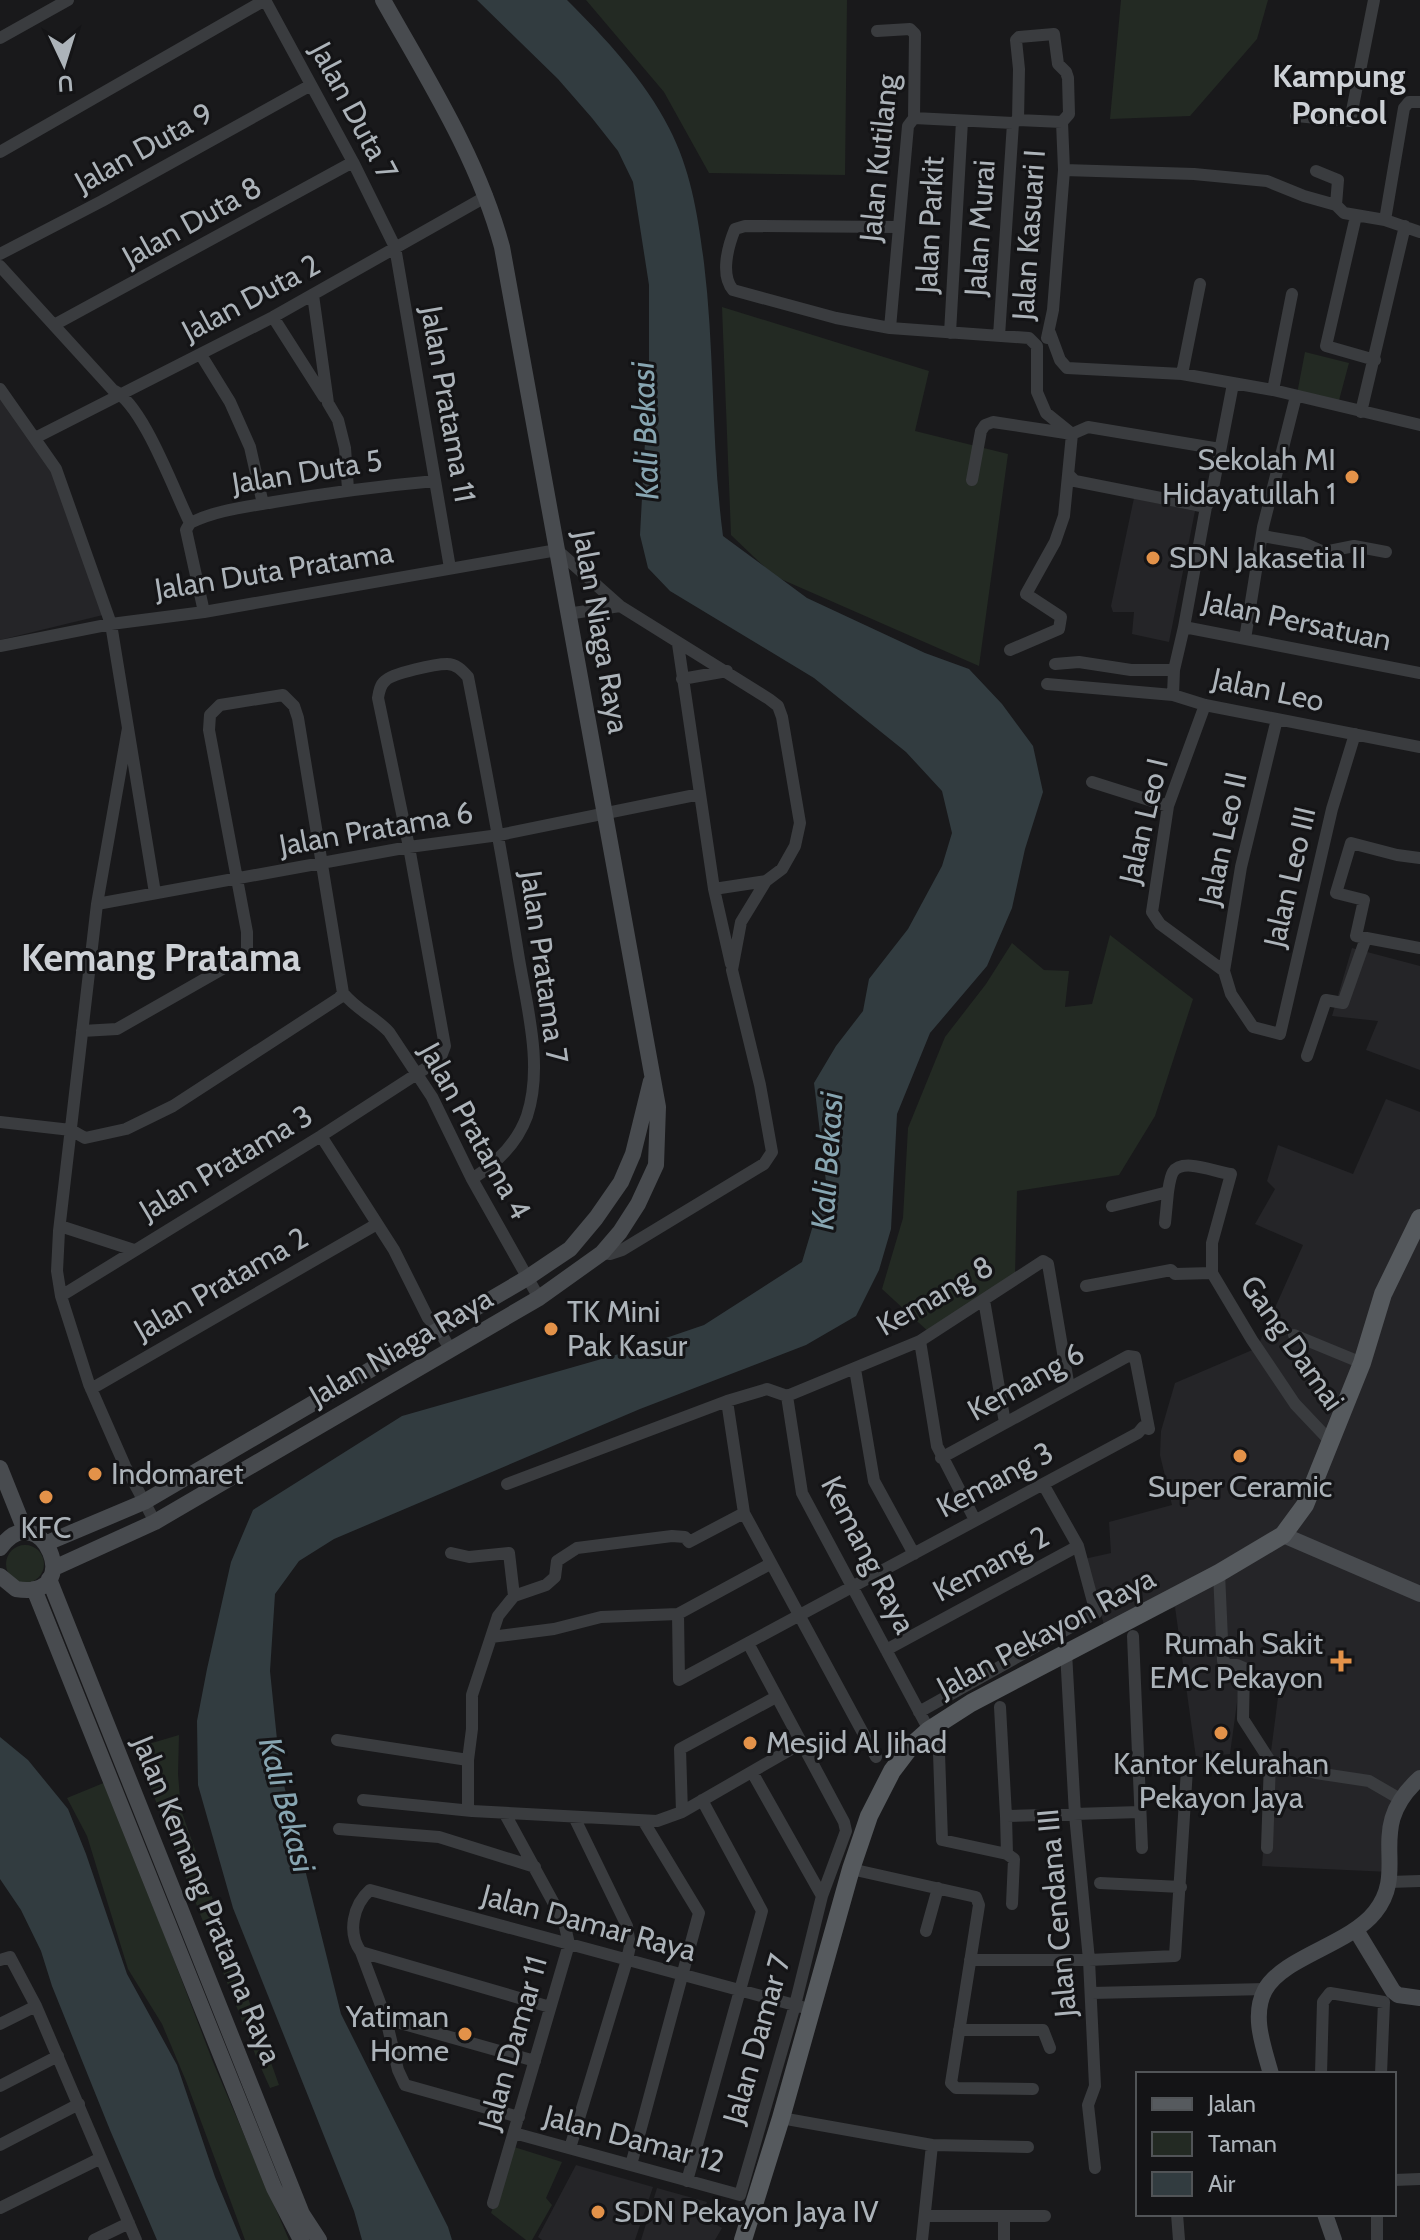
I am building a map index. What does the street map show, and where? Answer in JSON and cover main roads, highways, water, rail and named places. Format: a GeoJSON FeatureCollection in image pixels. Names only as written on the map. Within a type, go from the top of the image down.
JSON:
{"type":"FeatureCollection","features":[{"type":"Feature","properties":{"kind":"main road","name":"Jalan Pekayon Raya"},"geometry":{"type":"LineString","coordinates":[[743,2240],[781,2118],[803,2008],[869,1816],[892,1771],[911,1746],[933,1727],[971,1703],[1219,1573],[1283,1535],[1305,1505],[1362,1363],[1383,1294],[1420,1218]]}},
{"type":"Feature","properties":{"kind":"water","name":"Kali Bekasi"},"geometry":{"type":"Polygon","coordinates":[[[477,0],[567,0],[636,76],[677,144],[692,194],[704,263],[723,536],[807,598],[925,653],[969,669],[1002,704],[1033,746],[1043,792],[1025,849],[1012,908],[987,966],[930,1033],[897,1114],[891,1229],[879,1270],[856,1316],[806,1345],[640,1409],[334,1539],[299,1561],[275,1594],[270,1671],[280,1769],[341,2014],[452,2240],[362,2240],[354,2211],[233,1908],[198,1785],[197,1721],[231,1562],[253,1510],[402,1416],[619,1354],[704,1325],[802,1262],[826,1182],[814,1083],[836,1046],[863,1011],[869,979],[908,929],[942,866],[952,833],[942,791],[906,752],[814,678],[670,591],[648,568],[640,535],[649,367],[649,285],[633,182],[618,151],[592,118],[558,79],[477,0]]]}},
{"type":"Feature","properties":{"kind":"water"},"geometry":{"type":"Polygon","coordinates":[[[0,1737],[28,1760],[68,1809],[127,1974],[177,2065],[215,2177],[241,2240],[157,2240],[52,1986],[41,1951],[21,1910],[0,1879],[0,1737]]]}},
{"type":"Feature","properties":{"kind":"place","name":"Sekolah MI Hidayatullah 1"},"geometry":{"type":"Point","coordinates":[1352,477]}},
{"type":"Feature","properties":{"kind":"place","name":"SDN Jakasetia II"},"geometry":{"type":"Point","coordinates":[1153,558]}},
{"type":"Feature","properties":{"kind":"place","name":"TK Mini Pak Kasur"},"geometry":{"type":"Point","coordinates":[551,1329]}},
{"type":"Feature","properties":{"kind":"place","name":"Super Ceramic"},"geometry":{"type":"Point","coordinates":[1240,1456]}},
{"type":"Feature","properties":{"kind":"place","name":"Indomaret"},"geometry":{"type":"Point","coordinates":[95,1474]}},
{"type":"Feature","properties":{"kind":"place","name":"KFC"},"geometry":{"type":"Point","coordinates":[46,1497]}},
{"type":"Feature","properties":{"kind":"place","name":"Rumah Sakit EMC Pekayon"},"geometry":{"type":"Point","coordinates":[1341,1661]}},
{"type":"Feature","properties":{"kind":"place","name":"Kantor Kelurahan Pekayon Jaya"},"geometry":{"type":"Point","coordinates":[1221,1733]}},
{"type":"Feature","properties":{"kind":"place","name":"Mesjid Al Jihad"},"geometry":{"type":"Point","coordinates":[750,1743]}},
{"type":"Feature","properties":{"kind":"place","name":"Yatiman Home"},"geometry":{"type":"Point","coordinates":[465,2034]}},
{"type":"Feature","properties":{"kind":"place","name":"SDN Pekayon Jaya IV"},"geometry":{"type":"Point","coordinates":[598,2212]}},
{"type":"Feature","properties":{"kind":"district","name":"Kampung Poncol"},"geometry":{"type":"Point","coordinates":[1339,94]}},
{"type":"Feature","properties":{"kind":"district","name":"Kemang Pratama"},"geometry":{"type":"Point","coordinates":[161,958]}}]}
